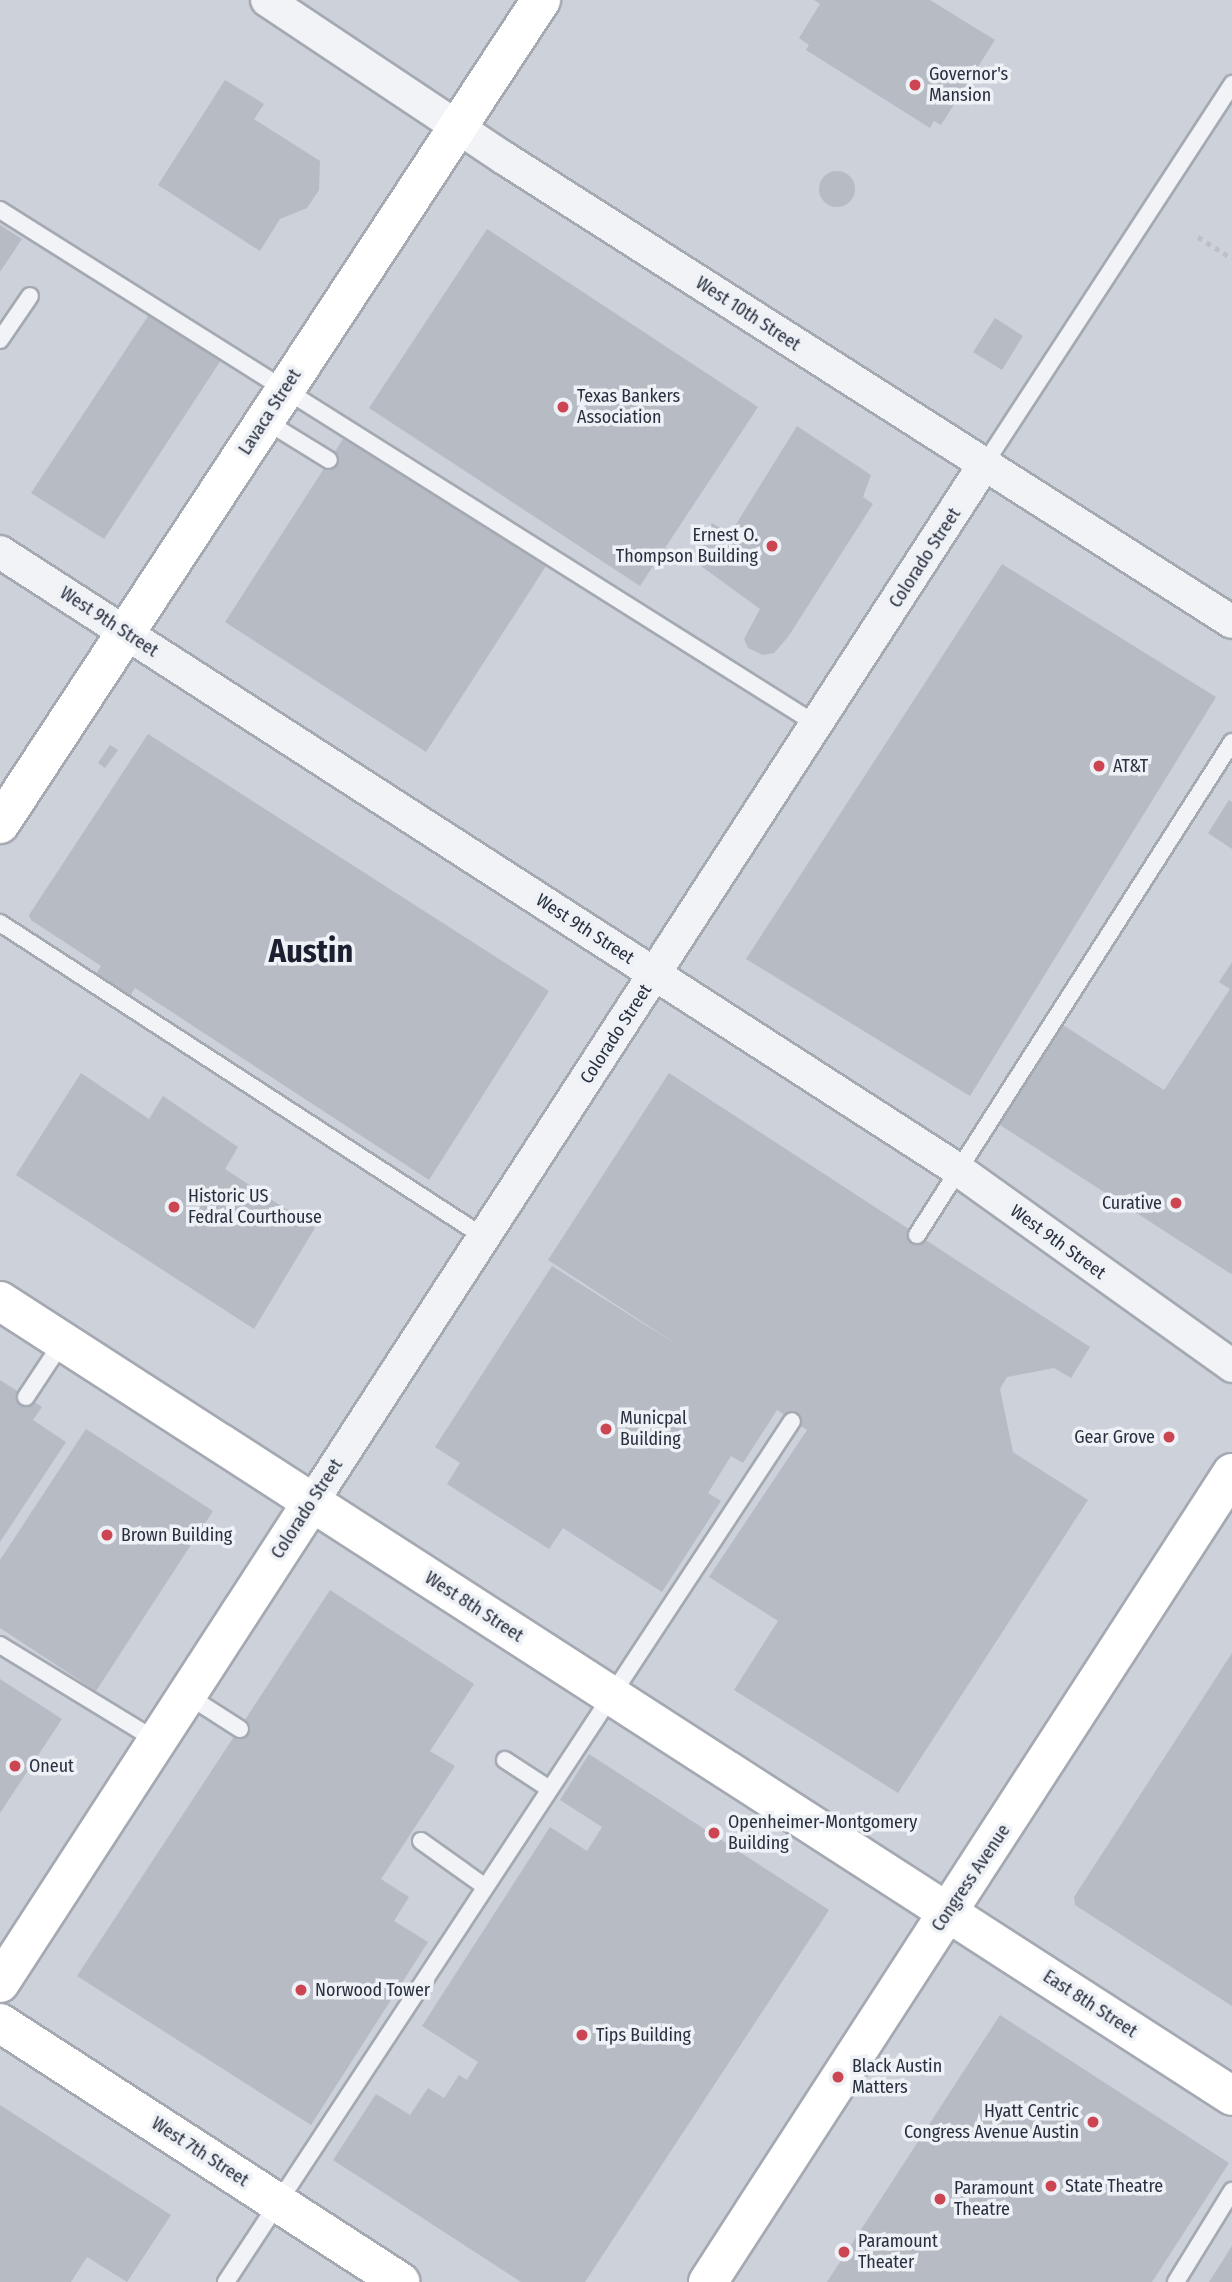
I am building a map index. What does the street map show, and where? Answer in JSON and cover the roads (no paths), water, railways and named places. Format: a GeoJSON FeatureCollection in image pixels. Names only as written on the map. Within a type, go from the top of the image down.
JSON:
{"type":"FeatureCollection","features":[{"type":"Feature","properties":{"kind":"main road","name":"Lavaca Street"},"geometry":{"type":"LineString","coordinates":[[0,824],[541,0]]}},
{"type":"Feature","properties":{"kind":"main road","name":"West 8th Street"},"geometry":{"type":"LineString","coordinates":[[0,1301],[948,1912]]}},
{"type":"Feature","properties":{"kind":"main road","name":"Congress Avenue"},"geometry":{"type":"LineString","coordinates":[[708,2282],[1232,1473]]}},
{"type":"Feature","properties":{"kind":"main road","name":"Colorado Street"},"geometry":{"type":"LineString","coordinates":[[0,1983],[312,1502]]}},
{"type":"Feature","properties":{"kind":"main road","name":"East 8th Street"},"geometry":{"type":"LineString","coordinates":[[948,1912],[1232,2096]]}},
{"type":"Feature","properties":{"kind":"main road","name":"West 7th Street"},"geometry":{"type":"LineString","coordinates":[[0,2023],[401,2282]]}},
{"type":"Feature","properties":{"kind":"street","name":"West 10th Street"},"geometry":{"type":"LineString","coordinates":[[267,0],[984,465],[1232,622]]}},
{"type":"Feature","properties":{"kind":"street","name":"Colorado Street"},"geometry":{"type":"LineString","coordinates":[[312,1502],[984,465]]}},
{"type":"Feature","properties":{"kind":"street","name":"West 9th Street"},"geometry":{"type":"LineString","coordinates":[[0,552],[960,1171],[1232,1366]]}},
{"type":"Feature","properties":{"kind":"lane","name":"Colorado Street"},"geometry":{"type":"LineString","coordinates":[[984,465],[1232,85]]}},
{"type":"Feature","properties":{"kind":"lane"},"geometry":{"type":"LineString","coordinates":[[0,210],[816,724]]}},
{"type":"Feature","properties":{"kind":"lane"},"geometry":{"type":"LineString","coordinates":[[0,340],[30,296]]}},
{"type":"Feature","properties":{"kind":"lane"},"geometry":{"type":"LineString","coordinates":[[264,420],[329,460]]}},
{"type":"Feature","properties":{"kind":"lane"},"geometry":{"type":"LineString","coordinates":[[917,1235],[1232,742]]}},
{"type":"Feature","properties":{"kind":"lane"},"geometry":{"type":"LineString","coordinates":[[0,923],[484,1237]]}},
{"type":"Feature","properties":{"kind":"lane"},"geometry":{"type":"LineString","coordinates":[[26,1397],[63,1341]]}},
{"type":"Feature","properties":{"kind":"lane"},"geometry":{"type":"LineString","coordinates":[[226,2282],[548,1788],[792,1421]]}},
{"type":"Feature","properties":{"kind":"lane"},"geometry":{"type":"LineString","coordinates":[[0,1645],[157,1741]]}},
{"type":"Feature","properties":{"kind":"lane"},"geometry":{"type":"LineString","coordinates":[[187,1695],[240,1729]]}},
{"type":"Feature","properties":{"kind":"lane"},"geometry":{"type":"LineString","coordinates":[[505,1760],[548,1788]]}},
{"type":"Feature","properties":{"kind":"lane"},"geometry":{"type":"LineString","coordinates":[[421,1841],[484,1886]]}},
{"type":"Feature","properties":{"kind":"lane"},"geometry":{"type":"LineString","coordinates":[[1176,2282],[1232,2191]]}},
{"type":"Feature","properties":{"kind":"place","name":"Governor's Mansion"},"geometry":{"type":"Point","coordinates":[915,85]}},
{"type":"Feature","properties":{"kind":"place","name":"Texas Bankers Association"},"geometry":{"type":"Point","coordinates":[563,407]}},
{"type":"Feature","properties":{"kind":"place","name":"Ernest O. Thompson Building"},"geometry":{"type":"Point","coordinates":[772,546]}},
{"type":"Feature","properties":{"kind":"place","name":"AT&T"},"geometry":{"type":"Point","coordinates":[1099,766]}},
{"type":"Feature","properties":{"kind":"place","name":"Curative"},"geometry":{"type":"Point","coordinates":[1176,1203]}},
{"type":"Feature","properties":{"kind":"place","name":"Historic US Fedral Courthouse"},"geometry":{"type":"Point","coordinates":[174,1207]}},
{"type":"Feature","properties":{"kind":"place","name":"Municpal Building"},"geometry":{"type":"Point","coordinates":[606,1429]}},
{"type":"Feature","properties":{"kind":"place","name":"Gear Grove"},"geometry":{"type":"Point","coordinates":[1169,1437]}},
{"type":"Feature","properties":{"kind":"place","name":"Brown Building"},"geometry":{"type":"Point","coordinates":[107,1535]}},
{"type":"Feature","properties":{"kind":"place","name":"Oneut"},"geometry":{"type":"Point","coordinates":[15,1766]}},
{"type":"Feature","properties":{"kind":"place","name":"Openheimer-Montgomery Building"},"geometry":{"type":"Point","coordinates":[714,1833]}},
{"type":"Feature","properties":{"kind":"place","name":"Norwood Tower"},"geometry":{"type":"Point","coordinates":[301,1990]}},
{"type":"Feature","properties":{"kind":"place","name":"Tips Building"},"geometry":{"type":"Point","coordinates":[582,2035]}},
{"type":"Feature","properties":{"kind":"place","name":"Black Austin Matters"},"geometry":{"type":"Point","coordinates":[838,2077]}},
{"type":"Feature","properties":{"kind":"place","name":"Hyatt Centric Congress Avenue Austin"},"geometry":{"type":"Point","coordinates":[1093,2122]}},
{"type":"Feature","properties":{"kind":"place","name":"State Theatre"},"geometry":{"type":"Point","coordinates":[1051,2186]}},
{"type":"Feature","properties":{"kind":"place","name":"Paramount Theatre"},"geometry":{"type":"Point","coordinates":[940,2199]}},
{"type":"Feature","properties":{"kind":"place","name":"Paramount Theater"},"geometry":{"type":"Point","coordinates":[844,2252]}},
{"type":"Feature","properties":{"kind":"district","name":"Austin"},"geometry":{"type":"Point","coordinates":[311,951]}}]}
